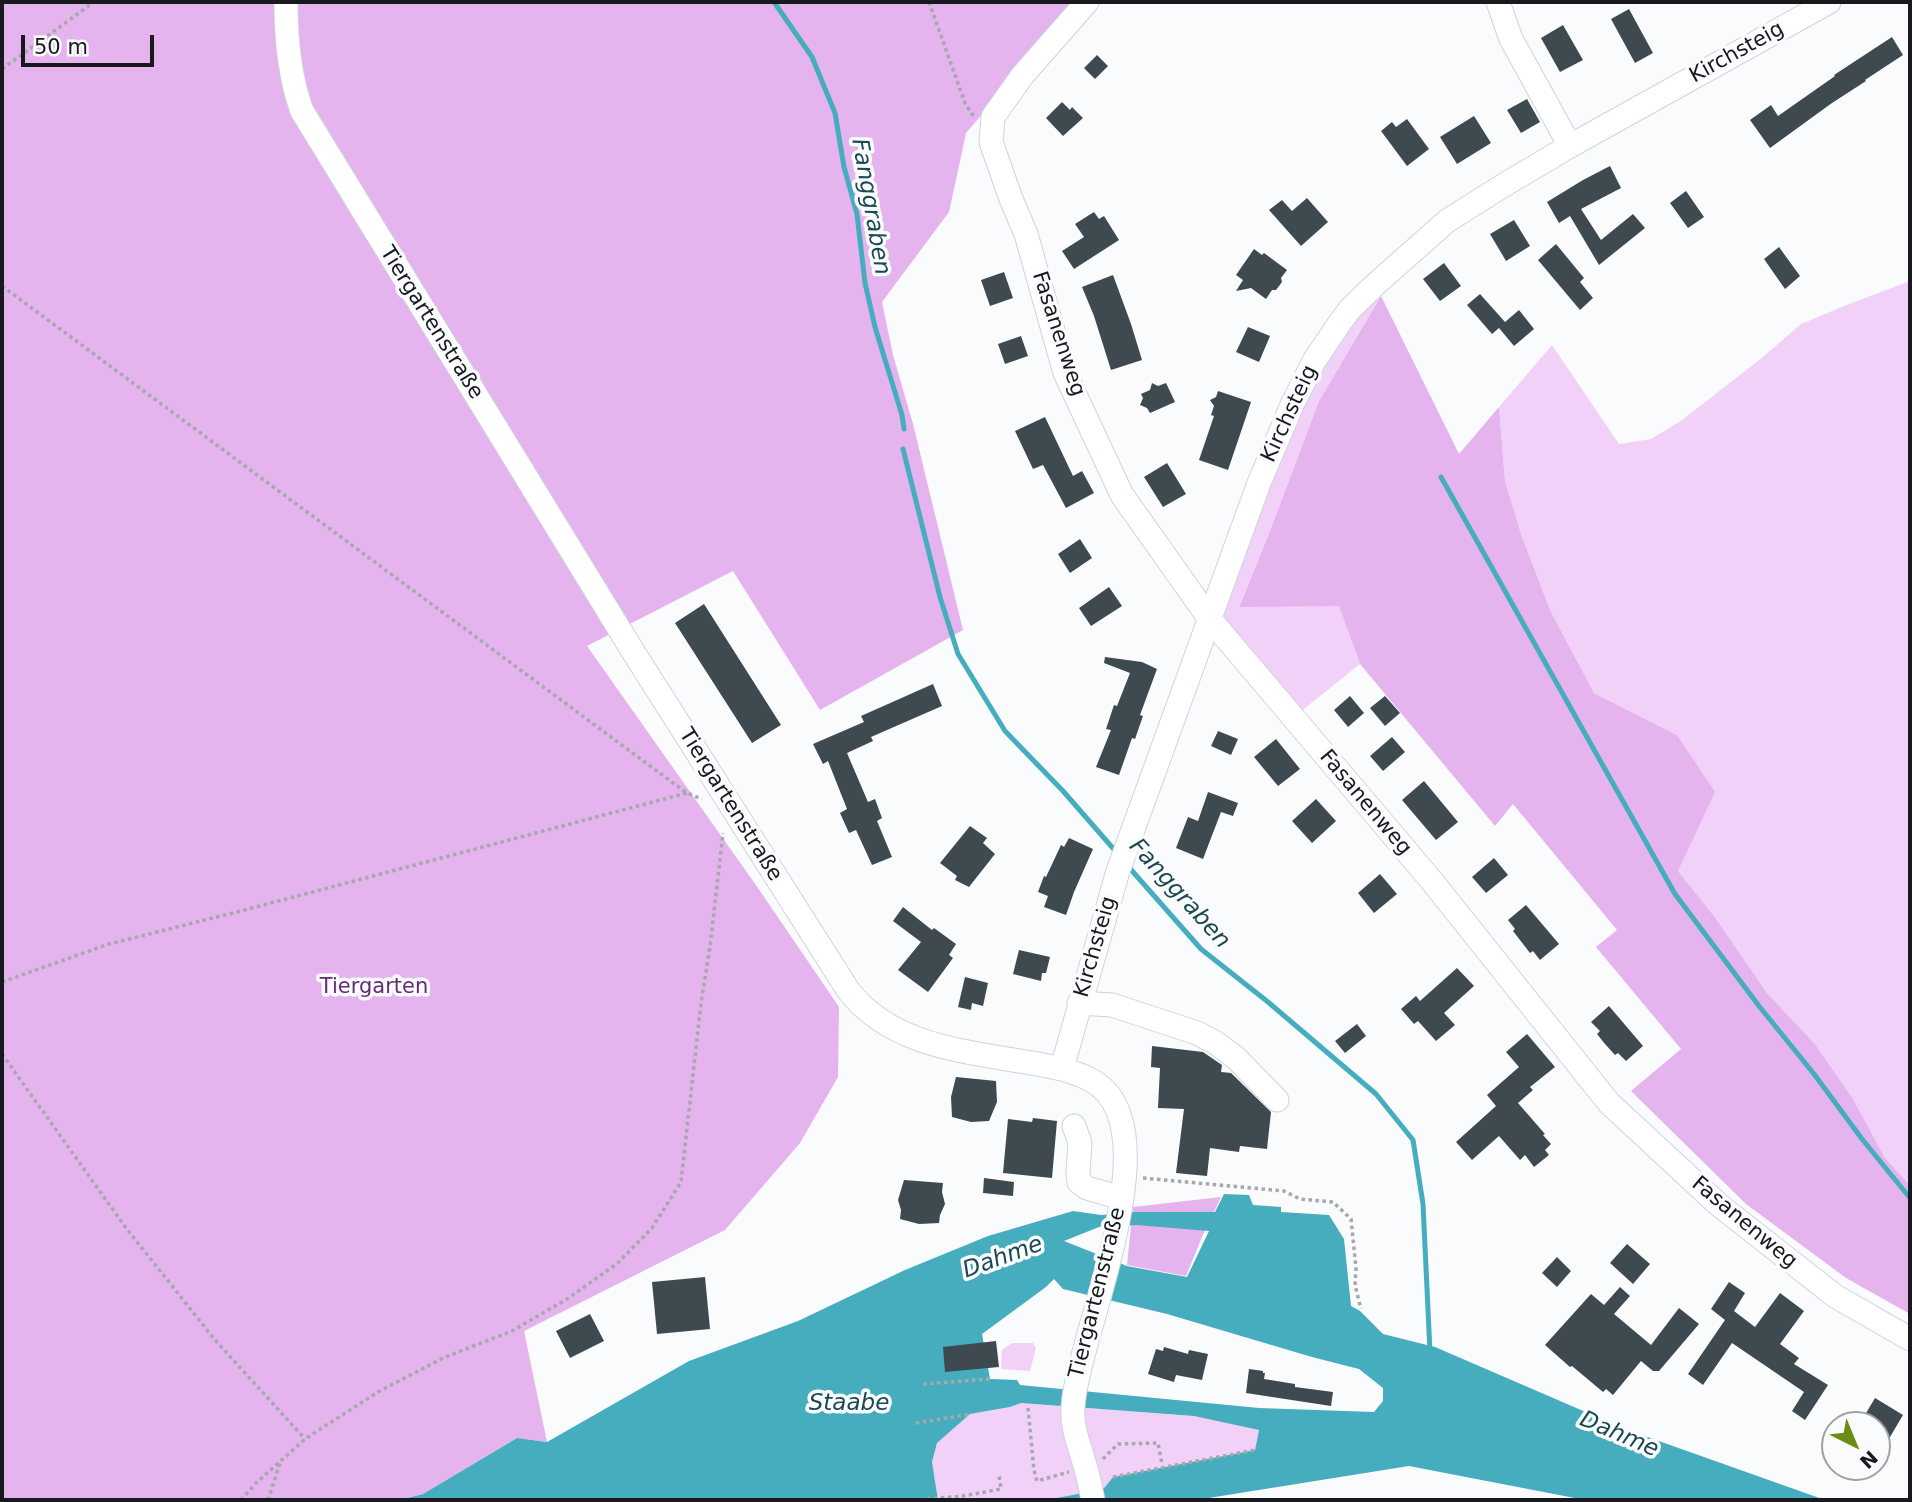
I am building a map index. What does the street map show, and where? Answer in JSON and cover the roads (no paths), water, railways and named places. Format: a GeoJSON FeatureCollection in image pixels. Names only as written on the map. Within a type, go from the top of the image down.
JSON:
{"type":"FeatureCollection","features":[{"type":"Feature","properties":{"kind":"street","name":"Tiergartenstraße"},"geometry":{"type":"LineString","coordinates":[[286,2],[292,74],[302,111],[634,653],[848,990],[871,1015],[901,1033],[916,1039],[1079,1073],[1097,1083],[1111,1096],[1122,1117],[1126,1142],[1120,1202],[1100,1298],[1073,1399],[1074,1424],[1089,1479]]}},
{"type":"Feature","properties":{"kind":"street","name":"Fasanenweg"},"geometry":{"type":"LineString","coordinates":[[1087,2],[1022,76],[993,117],[991,142],[1026,234],[1065,373],[1122,495],[1209,618],[1431,880],[1609,1103],[1719,1205],[1760,1238],[1835,1296],[1910,1339]]}},
{"type":"Feature","properties":{"kind":"street"},"geometry":{"type":"LineString","coordinates":[[1498,2],[1511,39],[1570,146]]}},
{"type":"Feature","properties":{"kind":"street","name":"Kirchsteig"},"geometry":{"type":"LineString","coordinates":[[1062,1068],[1122,861],[1259,483],[1314,361],[1341,321],[1377,283],[1447,221],[1570,146],[1829,2]]}},
{"type":"Feature","properties":{"kind":"street"},"geometry":{"type":"LineString","coordinates":[[1079,1003],[1112,1005],[1197,1033],[1236,1058],[1277,1100]]}},
{"type":"Feature","properties":{"kind":"street"},"geometry":{"type":"LineString","coordinates":[[1074,1126],[1080,1143],[1079,1182],[1120,1202]]}},
{"type":"Feature","properties":{"kind":"water"},"geometry":{"type":"Polygon","coordinates":[[[1224,1194],[1249,1195],[1253,1205],[1281,1207],[1281,1212],[1329,1215],[1344,1239],[1351,1306],[1360,1311],[1383,1334],[1435,1347],[1625,1429],[1825,1500],[1585,1500],[1409,1466],[1196,1500],[1045,1500],[1100,1490],[1113,1477],[1255,1450],[1259,1430],[1194,1416],[1021,1403],[970,1414],[937,1443],[932,1462],[938,1500],[399,1500],[423,1494],[517,1438],[547,1442],[689,1361],[798,1321],[905,1270],[988,1236],[1073,1211],[1101,1215],[1215,1212],[1224,1194]],[[1136,1225],[1099,1227],[1064,1241],[1127,1266],[1187,1277],[1209,1231],[1136,1225]],[[1054,1279],[982,1334],[990,1379],[1017,1380],[1020,1385],[1259,1408],[1374,1412],[1383,1401],[1383,1388],[1359,1369],[1167,1314],[1063,1289],[1054,1279]]]}},
{"type":"Feature","properties":{"kind":"waterway","name":"Fanggraben"},"geometry":{"type":"LineString","coordinates":[[774,2],[812,57],[835,113],[844,167],[857,214],[865,283],[904,429]]}},
{"type":"Feature","properties":{"kind":"waterway","name":"Fanggraben"},"geometry":{"type":"LineString","coordinates":[[903,449],[940,597],[958,654],[1005,731],[1063,791],[1118,854]]}},
{"type":"Feature","properties":{"kind":"waterway"},"geometry":{"type":"LineString","coordinates":[[1441,477],[1675,894],[1910,1198]]}},
{"type":"Feature","properties":{"kind":"waterway","name":"Fanggraben"},"geometry":{"type":"LineString","coordinates":[[1126,864],[1201,949],[1376,1094],[1413,1140],[1423,1204],[1430,1352]]}},
{"type":"Feature","properties":{"kind":"park label","name":"Tiergarten"},"geometry":{"type":"Point","coordinates":[374,988]}},
{"type":"Feature","properties":{"kind":"water label","name":"Dahme"},"geometry":{"type":"Point","coordinates":[1003,1258]}},
{"type":"Feature","properties":{"kind":"water label","name":"Staabe"},"geometry":{"type":"Point","coordinates":[849,1404]}},
{"type":"Feature","properties":{"kind":"water label","name":"Dahme"},"geometry":{"type":"Point","coordinates":[1619,1435]}}]}
